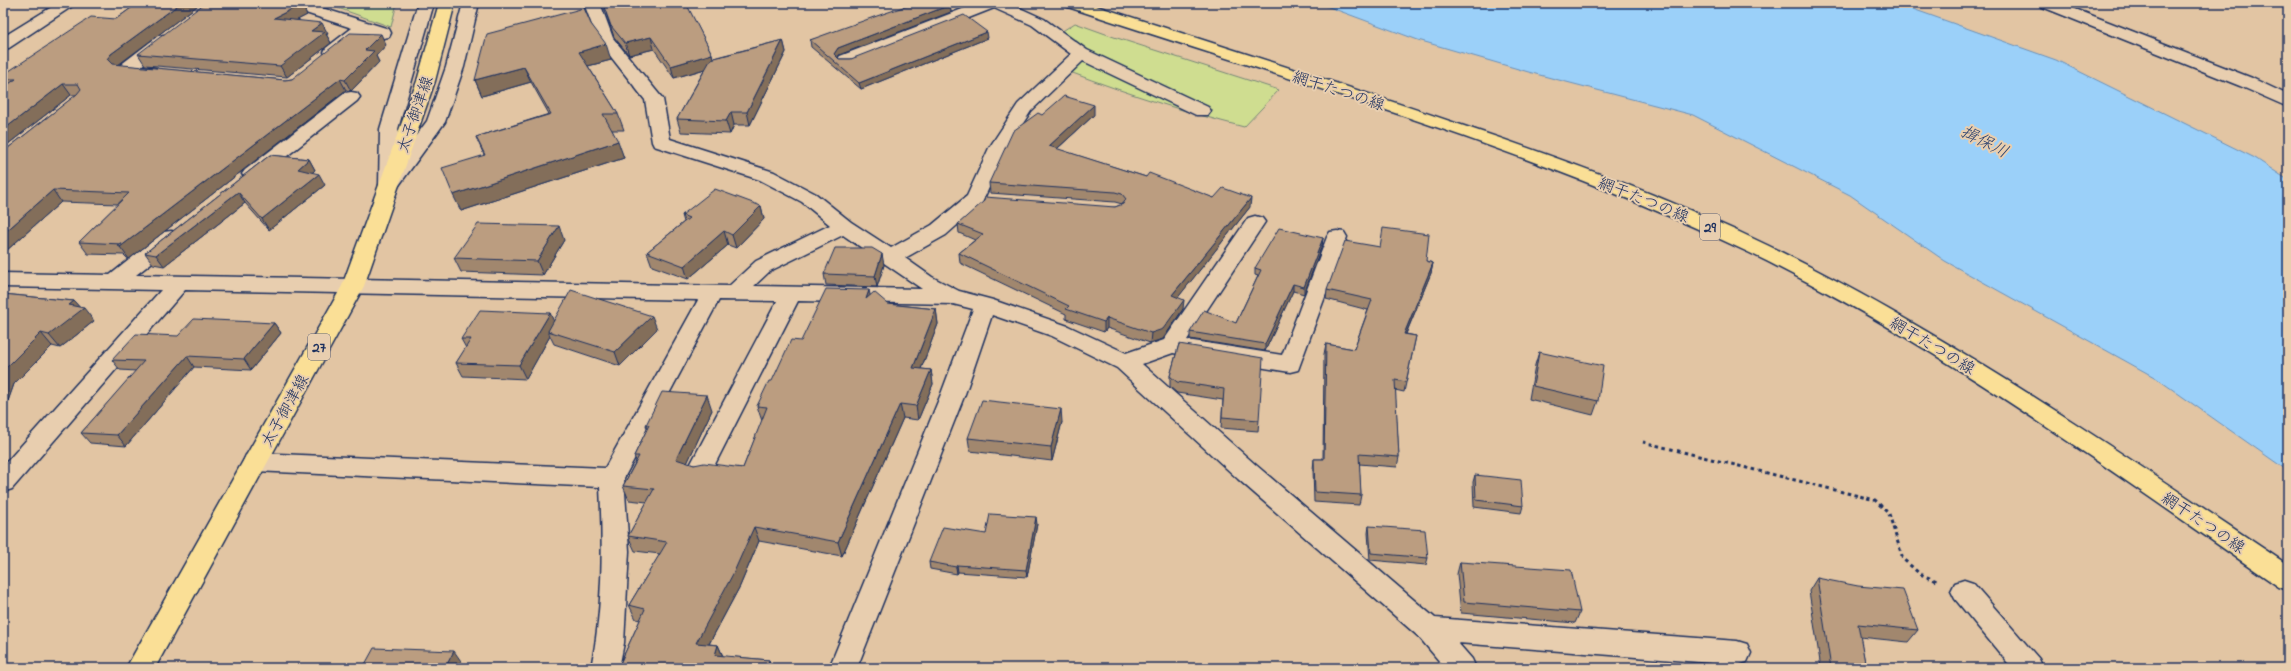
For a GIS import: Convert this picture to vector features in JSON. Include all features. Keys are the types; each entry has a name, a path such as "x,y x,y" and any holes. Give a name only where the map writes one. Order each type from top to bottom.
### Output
{"main road":[{"name":"太子御津線","path":"140,668 353,286 426,81 447,3"},
{"name":"網干たつの線","path":"1071,3 1409,113 1563,166 1660,204 1760,250 1877,311 2047,414 2288,579"}],"street":[{"path":"3,44 69,3"},
{"path":"290,3 362,28 382,33"},
{"path":"389,185 389,129 426,3"},
{"path":"389,185 436,122 455,67 471,3"},
{"path":"592,3 605,39 654,99 661,142 767,176 809,198 844,226 891,257 925,282 953,297"},
{"path":"846,60 992,3"},
{"path":"996,3 1038,22 1081,54 1202,111"},
{"path":"2046,3 2246,82 2288,102"},
{"path":"321,61 362,28"},
{"path":"165,73 125,70 176,32"},
{"path":"891,257 939,230 974,199 998,148 1024,108 1081,54"},
{"path":"240,184 351,97"},
{"path":"974,199 998,201"},
{"path":"1172,345 1255,222"},
{"path":"604,668 610,643 616,551 612,478 723,293 763,266 844,226"},
{"path":"116,281 184,228"},
{"path":"1125,362 1172,345 1290,364 1336,237"},
{"path":"3,280 953,297 985,305 1060,331 1125,362 1247,472 1429,629 1462,668"},
{"path":"8,472 180,282"},
{"path":"700,469 791,294"},
{"path":"843,668 953,394 985,305"},
{"path":"255,462 612,478"},
{"path":"1964,591 2029,668"},
{"path":"1429,629 1737,652"}],"path":[{"path":"1643,442 1875,500 1889,514 1903,559 1920,574 1964,591"}],"green space":[{"path":"348,3 397,3 391,27 338,8"},
{"path":"1075,23 1279,90 1244,127 1178,109 1113,88 1070,72 1093,54 1061,32"}],"water":[{"name":"揖保川","path":"1318,3 1896,3 2056,60 2255,158 2288,180 2288,471 2156,378 1945,261 1850,195 1693,115 1532,73 1418,40"}],"building":[{"path":"138,3 181,3 111,54 107,59 112,64 285,80 292,79 350,33 381,34 365,50 374,51 345,80 340,79 120,247 118,246 122,244 79,242 129,193 53,190 3,234 3,152 77,94 81,89 78,84 63,84 3,130 3,88 16,79 3,79 3,75 91,17 116,19"},
{"path":"205,3 302,4 274,18 322,23 311,31 325,32 280,66 138,54"},
{"path":"620,3 686,3 712,54 671,66 651,37 625,43 611,26 604,7"},
{"path":"915,3 947,3 950,5 838,48 834,54 839,59 851,59 964,15 987,32 859,83 810,40 874,17"},
{"path":"584,8 591,24 606,44 579,52 618,114 603,114 618,141 453,195 442,168 485,155 476,137 551,114 524,67 475,80 487,34"},
{"path":"783,40 747,112 731,112 726,121 677,119 711,59"},
{"path":"1064,96 1094,105 1049,146 1146,177 1149,173 1214,198 1223,188 1251,198 1172,295 1184,300 1163,329 1151,333 1107,318 1104,322 1066,309 1069,306 959,253 983,234 958,224 984,201 985,197 1115,207 1123,204 1126,199 1122,194 1115,192 989,183 1013,131 1038,113 1042,115"},
{"path":"270,155 309,159 298,169 319,174 262,219 238,192 156,255 145,253"},
{"path":"715,189 761,206 732,235 724,231 684,266 647,252 689,218 682,215"},
{"path":"478,224 559,226 537,261 454,258"},
{"path":"1279,228 1323,238 1304,287 1293,284 1265,344 1190,332 1204,310 1236,323 1261,270 1255,268"},
{"path":"1383,228 1429,234 1426,261 1433,263 1404,334 1416,336 1406,382 1395,380 1399,457 1359,454 1361,495 1315,492 1314,459 1324,459 1326,344 1354,349 1372,300 1327,290 1345,241 1380,247"},
{"path":"835,248 872,248 882,254 875,276 824,274"},
{"path":"826,289 869,290 866,299 874,292 888,304 936,309 913,368 931,370 916,406 900,404 838,542 754,527 734,572 696,643 718,645 715,655 769,660 766,668 618,668 645,609 629,605 667,542 628,536 654,489 623,486 639,456 634,456 649,425 646,425 662,392 707,395 676,459 694,465 704,463 743,468 767,407 757,406 769,381 772,381 791,340 801,341"},
{"path":"571,290 652,316 615,352 548,331"},
{"path":"3,294 74,301 69,305 84,308 49,335 41,333 3,371"},
{"path":"480,310 550,313 519,365 456,363 471,339 461,339"},
{"path":"194,319 274,323 244,359 187,356 117,435 81,433 144,361 112,360 136,334 178,336"},
{"path":"1179,344 1263,358 1259,420 1222,417 1224,389 1177,382 1170,376"},
{"path":"1539,352 1603,366 1598,401 1533,386"},
{"path":"982,400 1061,409 1051,447 968,438"},
{"path":"1475,475 1521,480 1523,506 1476,500"},
{"path":"990,514 1036,517 1026,570 957,565 956,567 929,562 943,527 986,534"},
{"path":"1369,526 1425,530 1428,558 1371,553"},
{"path":"1460,562 1571,570 1580,612 1464,602"},
{"path":"1817,578 1858,586 1903,590 1918,630 1858,624 1866,668 1831,668"},
{"path":"374,648 454,651 445,668 363,668"}]}
